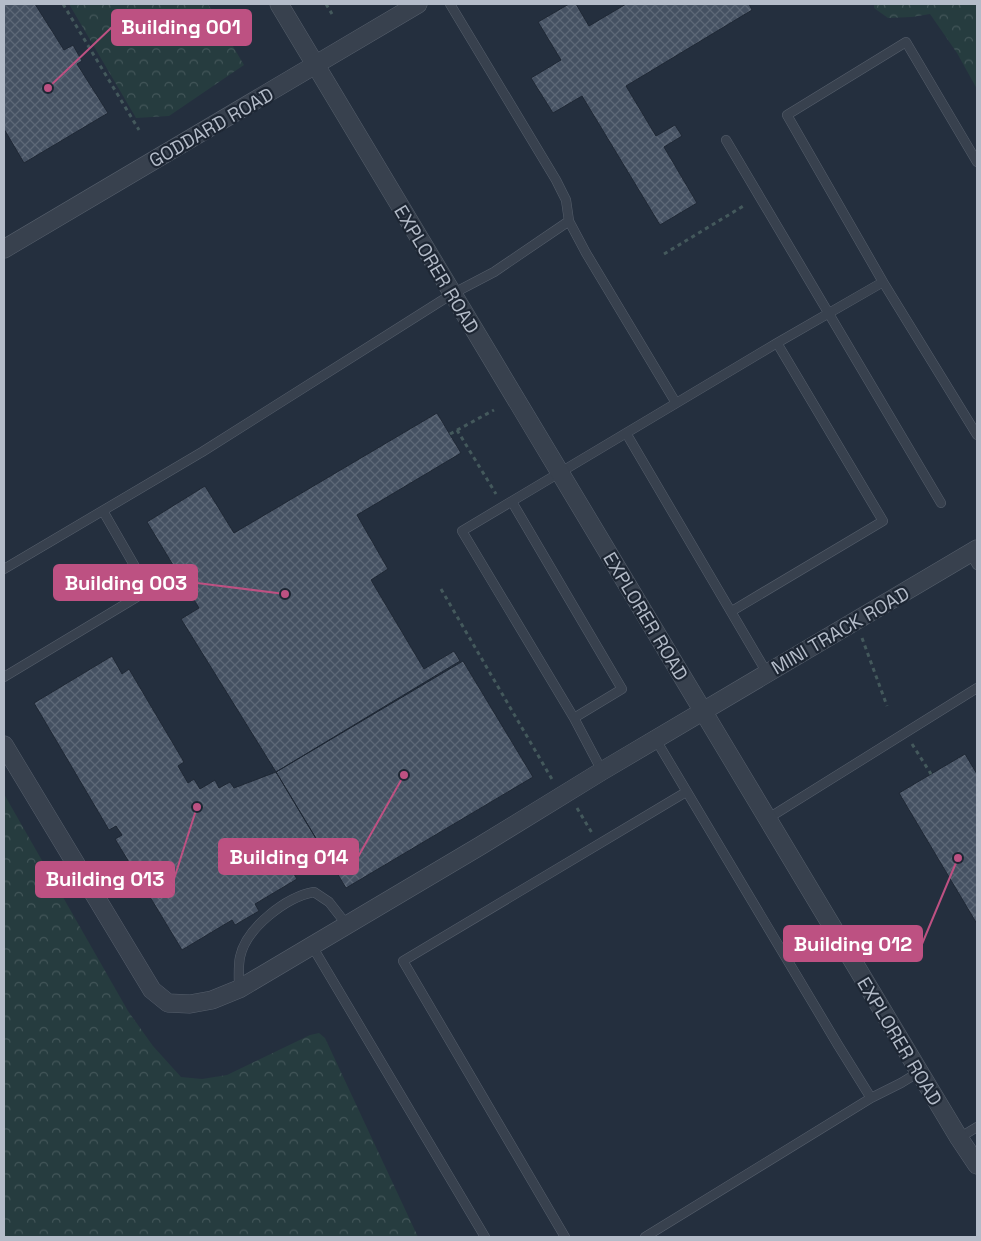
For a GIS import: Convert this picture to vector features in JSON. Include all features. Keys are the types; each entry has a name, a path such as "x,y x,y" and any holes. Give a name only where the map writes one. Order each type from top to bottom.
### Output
{"street":[{"name":"EXPLORER ROAD","path":"279,4 958,1138 977,1165"},
{"name":"GODDARD ROAD","path":"4,249 418,4"},
{"name":"MINI TRACK ROAD","path":"4,744 152,990 168,1003 190,1004 212,1000 239,989 767,673 975,556"}],"lane":[{"path":"450,4 556,180 566,200 570,221 586,253 676,403"},
{"path":"977,162 906,42 787,115 883,282 977,436"},
{"path":"726,140 940,503"},
{"path":"4,569 202,452 452,294 494,272 570,221"},
{"path":"602,771 574,718 462,531 883,282"},
{"path":"732,611 883,522 777,343"},
{"path":"626,433 767,673"},
{"path":"512,502 622,689 574,718"},
{"path":"4,678 137,597 145,584 103,510"},
{"path":"767,819 977,688"},
{"path":"656,740 832,1037 871,1098"},
{"path":"565,1237 402,961 686,792"},
{"path":"239,989 240,957 251,933 262,921 293,899 314,892 329,902 347,925"},
{"path":"312,946 485,1237"},
{"path":"645,1237 871,1098 919,1072"},
{"path":"958,1138 977,1127"}],"path":[{"path":"63,4 139,130"},
{"path":"326,4 332,14"},
{"path":"664,254 745,205"},
{"path":"450,434 494,410"},
{"path":"457,430 496,494"},
{"path":"441,589 554,783"},
{"path":"860,633 887,706"},
{"path":"912,744 931,774"},
{"path":"574,802 599,844"}],"green space":[{"path":"69,4 208,4 244,65 169,116 136,118"},
{"path":"874,4 977,4 977,89 957,53 930,14 888,18 874,8"},
{"path":"4,794 128,1011 153,1046 181,1077 202,1079 227,1075 310,1035 319,1033 325,1038 418,1237 4,1237"}],"building":[{"path":"4,4 35,4 64,50 73,45 82,61 77,64 108,113 24,163 4,129"},
{"path":"569,4 576,4 589,26 626,4 749,4 752,10 626,86 656,136 675,125 682,136 664,147 697,203 660,225 582,96 553,113 531,78 561,60 538,22"},
{"path":"437,413 461,453 357,515 388,569 371,580 424,669 454,651 460,661 276,772 181,619 199,608 147,522 205,486 234,533"},
{"path":"112,656 122,674 129,669 184,762 178,766 188,783 194,779 200,789 215,780 219,788 230,782 234,788 276,772 324,852 292,871 297,879 255,904 259,911 235,925 232,920 182,950 115,839 122,835 116,826 109,830 34,703"},
{"path":"463,661 533,777 346,888 276,772"},
{"path":"965,754 977,774 977,924 899,793"}],"place":[{"name":"Building 001","path":"48,88"},
{"name":"Building 003","path":"285,594"},
{"name":"Building 014","path":"404,775"},
{"name":"Building 013","path":"197,807"},
{"name":"Building 012","path":"958,858"}]}
